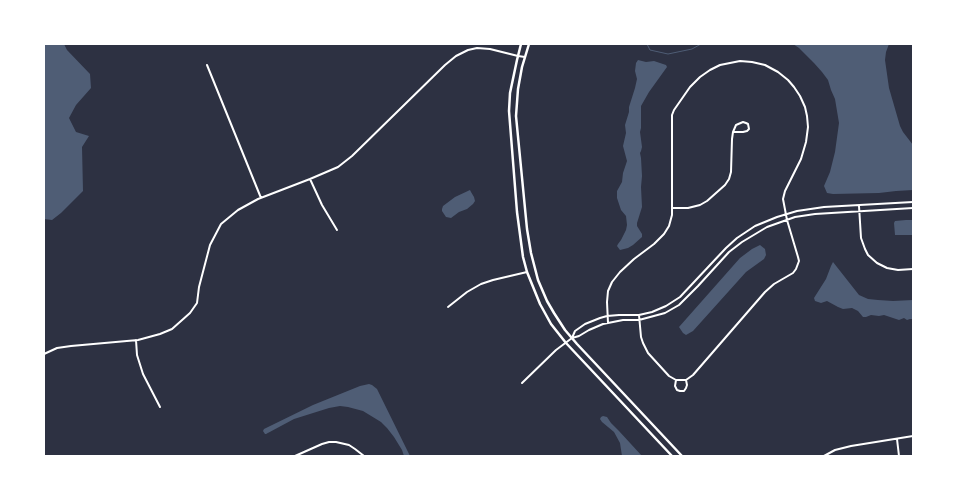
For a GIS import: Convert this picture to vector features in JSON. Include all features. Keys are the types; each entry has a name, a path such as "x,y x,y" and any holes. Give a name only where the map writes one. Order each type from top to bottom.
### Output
{"main road":[{"path":"521,44 510,93 509,111 517,212 523,257 527,272 540,304 566,343 672,456"},
{"path":"529,44 522,67 518,89 516,116 527,228 531,253 538,280 554,313 565,330 682,456"}],"street":[{"path":"44,354 57,348 136,340 160,334 172,329 190,313 197,303 199,287 210,245 221,224 238,210 261,198 338,167 352,156 456,56 468,50 477,48 490,49 525,57"},
{"path":"608,323 608,291 612,282 634,259 654,244 664,234 669,226 672,215 672,115 674,110 690,87 700,77 720,65 740,61 765,65 778,72 794,87 805,107 807,116 808,127 806,142 801,159 785,191 783,199 799,262 796,270 774,284 765,292 693,374 686,380 676,380 669,376 648,354 641,337 639,315"},
{"path":"208,65 261,198"},
{"path":"672,208 688,208 700,205 707,201 725,185 731,172 731,145 733,132 736,125 742,122 746,123 749,127 747,131 733,132"},
{"path":"310,179 322,205 337,230"},
{"path":"572,338 575,331 585,324 600,318 619,315 639,315 652,312 666,306 680,297 737,238 755,226 777,217 797,211 824,207 913,202"},
{"path":"859,206 862,243 872,259 887,268 898,270 913,269"},
{"path":"522,384 556,350 572,338 608,323 623,320 639,320 666,313 679,305 729,252 742,242 767,227 795,217 815,214 913,208"},
{"path":"448,307 481,284 527,272"},
{"path":"136,340 137,355 143,374 160,407"},
{"path":"676,380 675,386 677,390 684,391 687,385 686,380"},
{"path":"824,456 835,450 846,447 913,436"},
{"path":"897,439 899,456"},
{"path":"295,456 322,444 336,442 349,445 364,456"}],"water":[{"path":"44,44 64,44 67,50 90,74 91,88 76,105 69,118 76,132 89,136 82,147 83,191 52,220 44,219"},
{"path":"793,44 889,44 885,60 889,88 900,126 913,145 913,190 879,193 827,193 824,186 830,172 835,152 839,123 835,99 828,80 822,72 799,48"},
{"path":"638,60 646,62 654,61 666,65 667,67 641,106 640,132 642,147 640,153 642,207 637,226 642,234 642,237 628,248 620,250 617,246 626,230 627,225 626,216 621,210 617,198 617,191 622,182 627,161 623,146 626,133 625,125 637,79 635,71"},
{"path":"470,190 475,201 473,204 451,218 446,217 442,211 443,206 455,197"},
{"path":"913,220 913,235 895,235 895,221"},
{"path":"760,245 765,249 766,255 764,259 746,272 693,331 686,335 683,333 679,327 740,258"},
{"path":"833,262 859,295 868,299 878,300 913,300 913,319 907,320 904,318 899,320 884,315 871,315 863,317 858,311 852,308 843,309 827,301 821,303 815,301 814,298 826,279"},
{"path":"369,384 377,389 410,456 404,456 394,437 381,422 363,411 348,407 340,406 329,408 294,419 266,434 263,431 264,429 313,405 360,386"},
{"path":"603,416 607,417 642,456 622,456 620,443 614,432 600,419"}],"waterway":[{"path":"647,44 650,50 668,54 692,49 701,44"}]}
